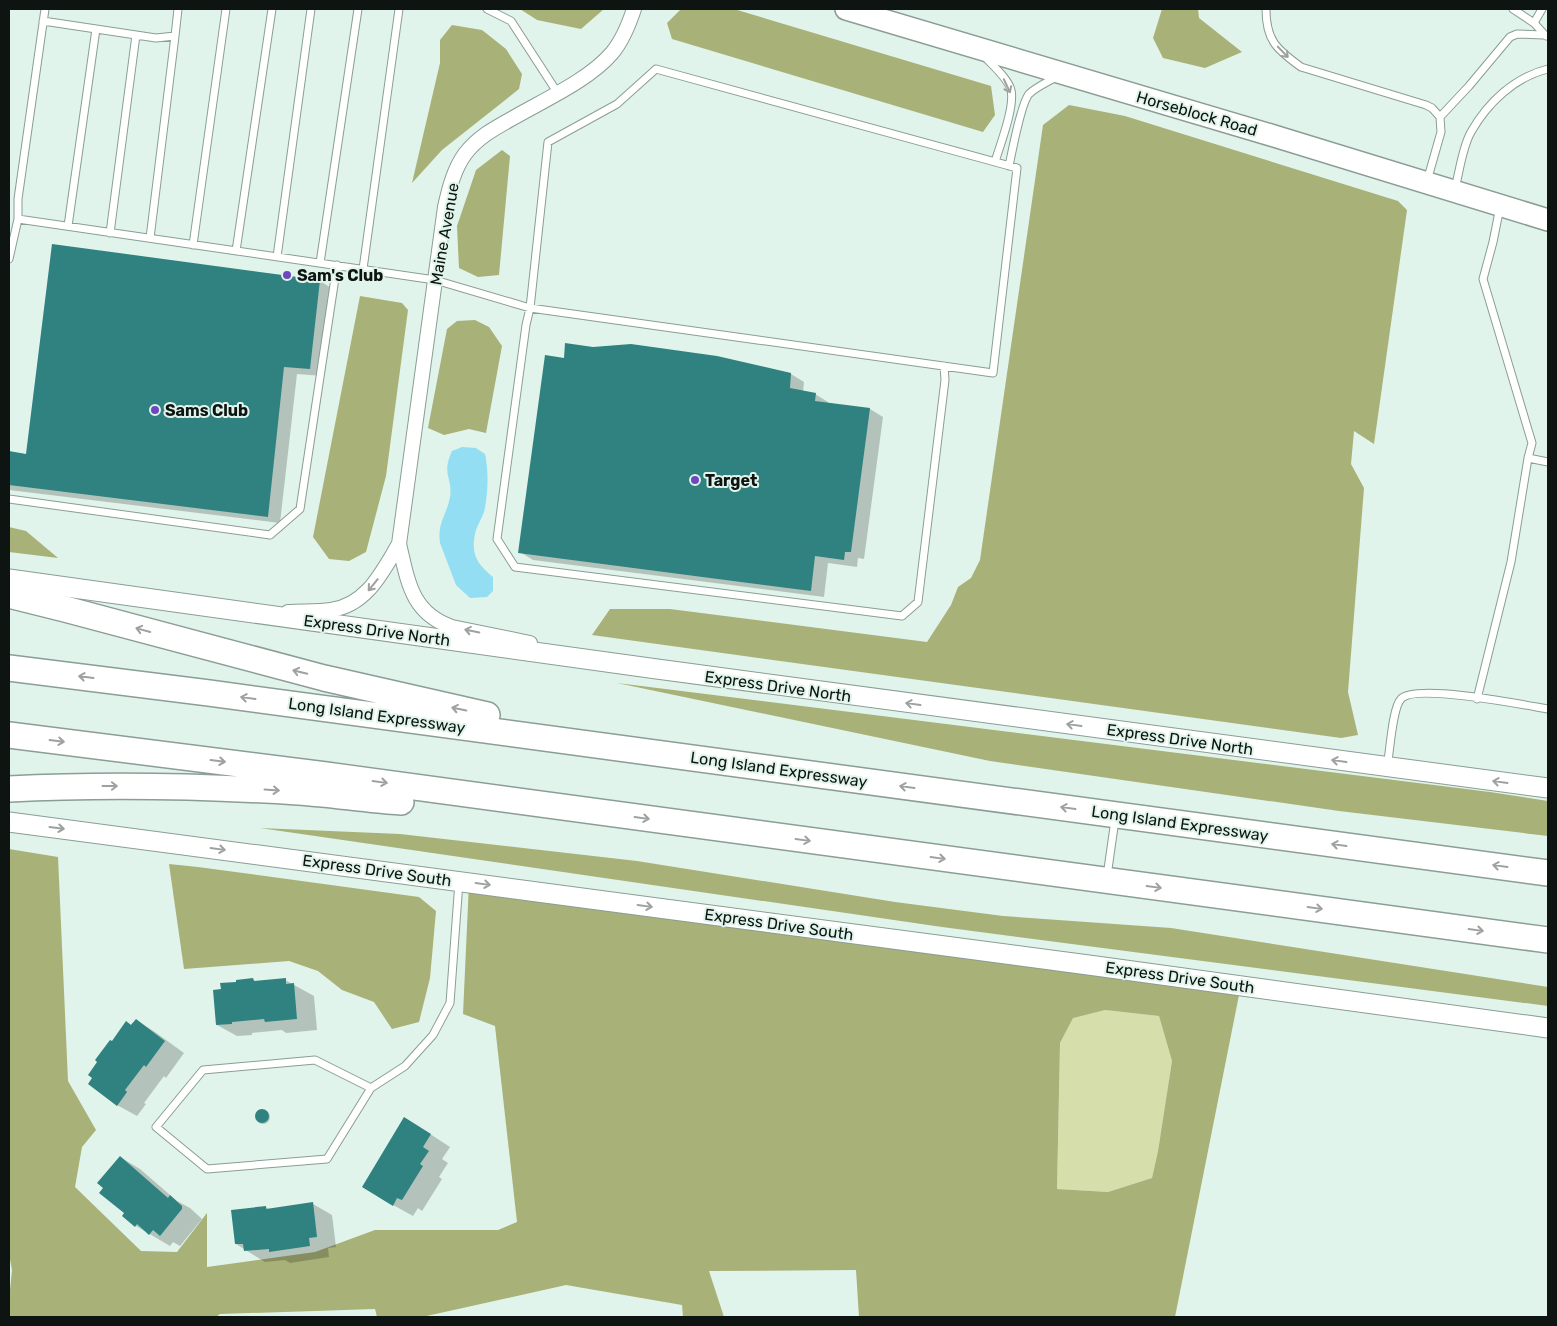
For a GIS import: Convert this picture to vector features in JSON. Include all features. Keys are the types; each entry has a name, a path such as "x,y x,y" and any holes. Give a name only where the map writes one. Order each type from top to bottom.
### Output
{"highway":[{"path":"9,595 66,608 324,678 450,707 695,758"},
{"name":"Long Island Expressway","path":"9,668 209,692 1548,873"},
{"path":"9,735 326,775 1548,940"},
{"path":"9,789 77,786 189,786 300,792 394,802 593,812"}],"main road":[{"name":"Horseblock Road","path":"846,9 1427,182 1548,220"},
{"name":"Express Drive North","path":"9,579 657,669 1548,788"},
{"name":"Express Drive South","path":"9,822 1548,1028"}],"street":[{"name":"Maine Avenue","path":"399,544 449,190 464,156 475,142 490,130 589,73 613,52 625,32 634,9"},
{"path":"255,613 332,610 354,602 372,587 399,544"},
{"path":"399,544 410,591 415,600 432,618 441,623 452,627 657,669"}],"lane":[{"path":"9,259 18,219 18,199 45,9"},
{"path":"150,238 178,9"},
{"path":"194,245 226,9"},
{"path":"236,251 272,9"},
{"path":"277,257 311,9"},
{"path":"320,263 358,9"},
{"path":"363,269 398,9"},
{"path":"487,9 512,21 558,92"},
{"path":"1266,9 1266,27 1270,38 1287,56 1301,66 1432,108 1440,117 1441,132 1427,182"},
{"path":"1513,9 1534,23 1546,36"},
{"path":"1534,23 1542,9"},
{"path":"44,21 156,38 175,36"},
{"path":"68,226 96,29"},
{"path":"1440,117 1510,37 1516,34 1546,36"},
{"path":"110,232 136,35"},
{"path":"977,48 1011,89 1011,105 995,162"},
{"path":"18,219 435,280 530,308 944,366 993,373 1017,168 656,69 617,104 548,142 530,308 524,334 497,539 516,567 902,616 918,602 945,380 944,366"},
{"path":"1454,191 1471,132 1495,100 1513,84 1548,69"},
{"path":"1009,166 1028,94 1063,74"},
{"path":"1477,698 1511,562 1532,443 1483,279 1500,206"},
{"path":"9,499 270,535 300,508 337,266"},
{"path":"1528,458 1548,462"},
{"path":"1387,767 1396,708 1401,698 1412,693 1440,693 1548,709"},
{"path":"1106,880 1116,814"},
{"path":"371,1088 316,1060 203,1070 156,1127 207,1169 327,1160 371,1088 405,1066 433,1035 450,1003 459,881"}],"green space":[{"path":"520,9 604,9 581,29 537,20"},
{"path":"681,9 734,9 991,86 995,115 983,132 672,39 667,23"},
{"path":"1162,9 1198,9 1199,18 1242,52 1205,68 1163,58 1153,38"},
{"path":"452,25 482,30 506,49 522,74 519,89 442,150 412,183 440,63 440,40"},
{"path":"1069,105 1125,116 1398,201 1407,210 1374,444 1354,431 1351,464 1364,488 1348,692 1358,735 1341,738 592,635 610,609 670,609 927,642 951,605 958,587 971,578 980,560 1043,125"},
{"path":"502,150 510,156 499,275 478,277 459,268 457,226 476,170"},
{"path":"360,296 402,303 408,310 386,476 366,552 349,561 329,559 313,537"},
{"path":"475,320 489,327 502,346 486,433 469,429 444,435 428,428 447,329 457,321"},
{"path":"9,527 26,531 58,558 9,552"},
{"path":"617,683 1490,792 1548,801 1548,836 1339,811 990,761"},
{"path":"260,828 400,834 637,861 895,902 1003,916 1171,928 1548,987 1548,1006 942,927"},
{"path":"9,849 58,857 68,1081 96,1130 82,1147 75,1187 141,1251 177,1252 207,1213 207,1267 315,1252 375,1230 498,1230 517,1222 495,1026 463,1014 469,883 1239,995 1175,1317 859,1317 856,1270 709,1271 724,1317 683,1317 682,1305 566,1285 422,1317 377,1317 375,1309 220,1314 216,1317 9,1317 12,1270 9,1254","holes":["1105,1010 1159,1016 1172,1061 1152,1178 1108,1192 1057,1189 1060,1043 1073,1018"]},
{"path":"169,864 419,897 436,911 430,978 419,1022 392,1029 374,1002 342,990 318,971 289,961 184,969"},
{"path":"1105,1010 1159,1016 1172,1061 1152,1178 1108,1192 1057,1189 1060,1043 1073,1017"}],"water":[{"path":"462,447 476,448 485,454 487,476 486,499 484,512 474,538 474,551 482,567 493,577 493,591 487,597 470,598 456,585 440,543 441,524 450,497 447,466 452,451"}],"building":[{"name":"Sams Club","path":"52,244 320,280 310,369 284,367 268,517 9,485 9,451 26,454"},
{"name":"Target","path":"565,343 593,347 631,344 717,356 791,373 790,388 816,393 815,401 870,408 851,552 845,552 844,560 815,556 811,591 518,553 545,355 564,358"},
{"path":"253,978 254,981 286,978 286,984 294,983 297,1019 265,1022 264,1019 216,1025 213,990 221,989 220,983"},
{"path":"136,1019 165,1041 146,1067 144,1065 125,1090 127,1092 117,1106 88,1084 92,1078 88,1075 97,1062 95,1060 126,1021 131,1025"},
{"path":"262,1109 267,1111 269,1116 267,1121 262,1123 257,1121 255,1116 257,1111"},
{"path":"404,1117 431,1134 423,1147 429,1151 420,1164 423,1166 402,1200 397,1198 393,1206 362,1187"},
{"path":"120,1156 168,1198 170,1195 182,1206 182,1209 160,1236 153,1230 149,1235 137,1224 135,1227 122,1216 124,1213 99,1193 103,1188 97,1183"},
{"path":"313,1202 317,1237 309,1238 310,1246 269,1252 269,1249 244,1251 243,1244 235,1244 231,1210 266,1206 266,1209"}],"place":[{"name":"Sam's Club","path":"287,275"},
{"name":"Sams Club","path":"155,410"},
{"name":"Target","path":"695,480"}]}
